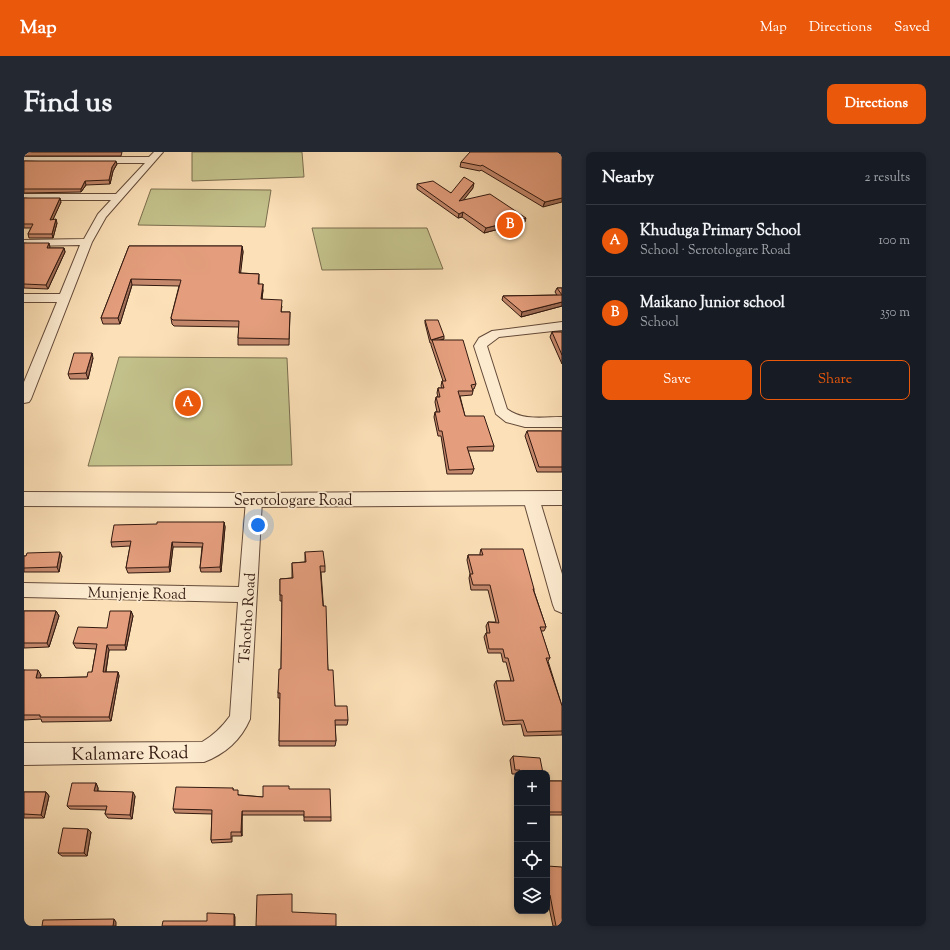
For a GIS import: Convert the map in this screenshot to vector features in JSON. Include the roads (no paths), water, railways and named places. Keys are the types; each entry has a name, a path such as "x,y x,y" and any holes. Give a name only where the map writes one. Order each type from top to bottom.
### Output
{"street":[{"path":"24,160 155,156"},
{"path":"24,399 88,242 102,216 155,156"},
{"path":"24,197 119,197"},
{"path":"24,243 88,242"},
{"path":"24,298 65,298"},
{"path":"562,326 496,334 484,341 480,346 501,411 510,419 525,422 562,422"},
{"path":"24,366 38,366"},
{"path":"531,498 561,597"},
{"name":"Serotologare Road","path":"24,499 254,500 562,498"},
{"name":"Tshotho Road","path":"231,734 240,719 254,500"},
{"name":"Munjenje Road","path":"24,590 249,595"},
{"name":"Kalamare Road","path":"24,754 204,752 219,744 231,734"}],"place":[{"name":"Maikano Junior school","path":"510,225"},
{"name":"Khuduga Primary School","path":"188,403"}]}
